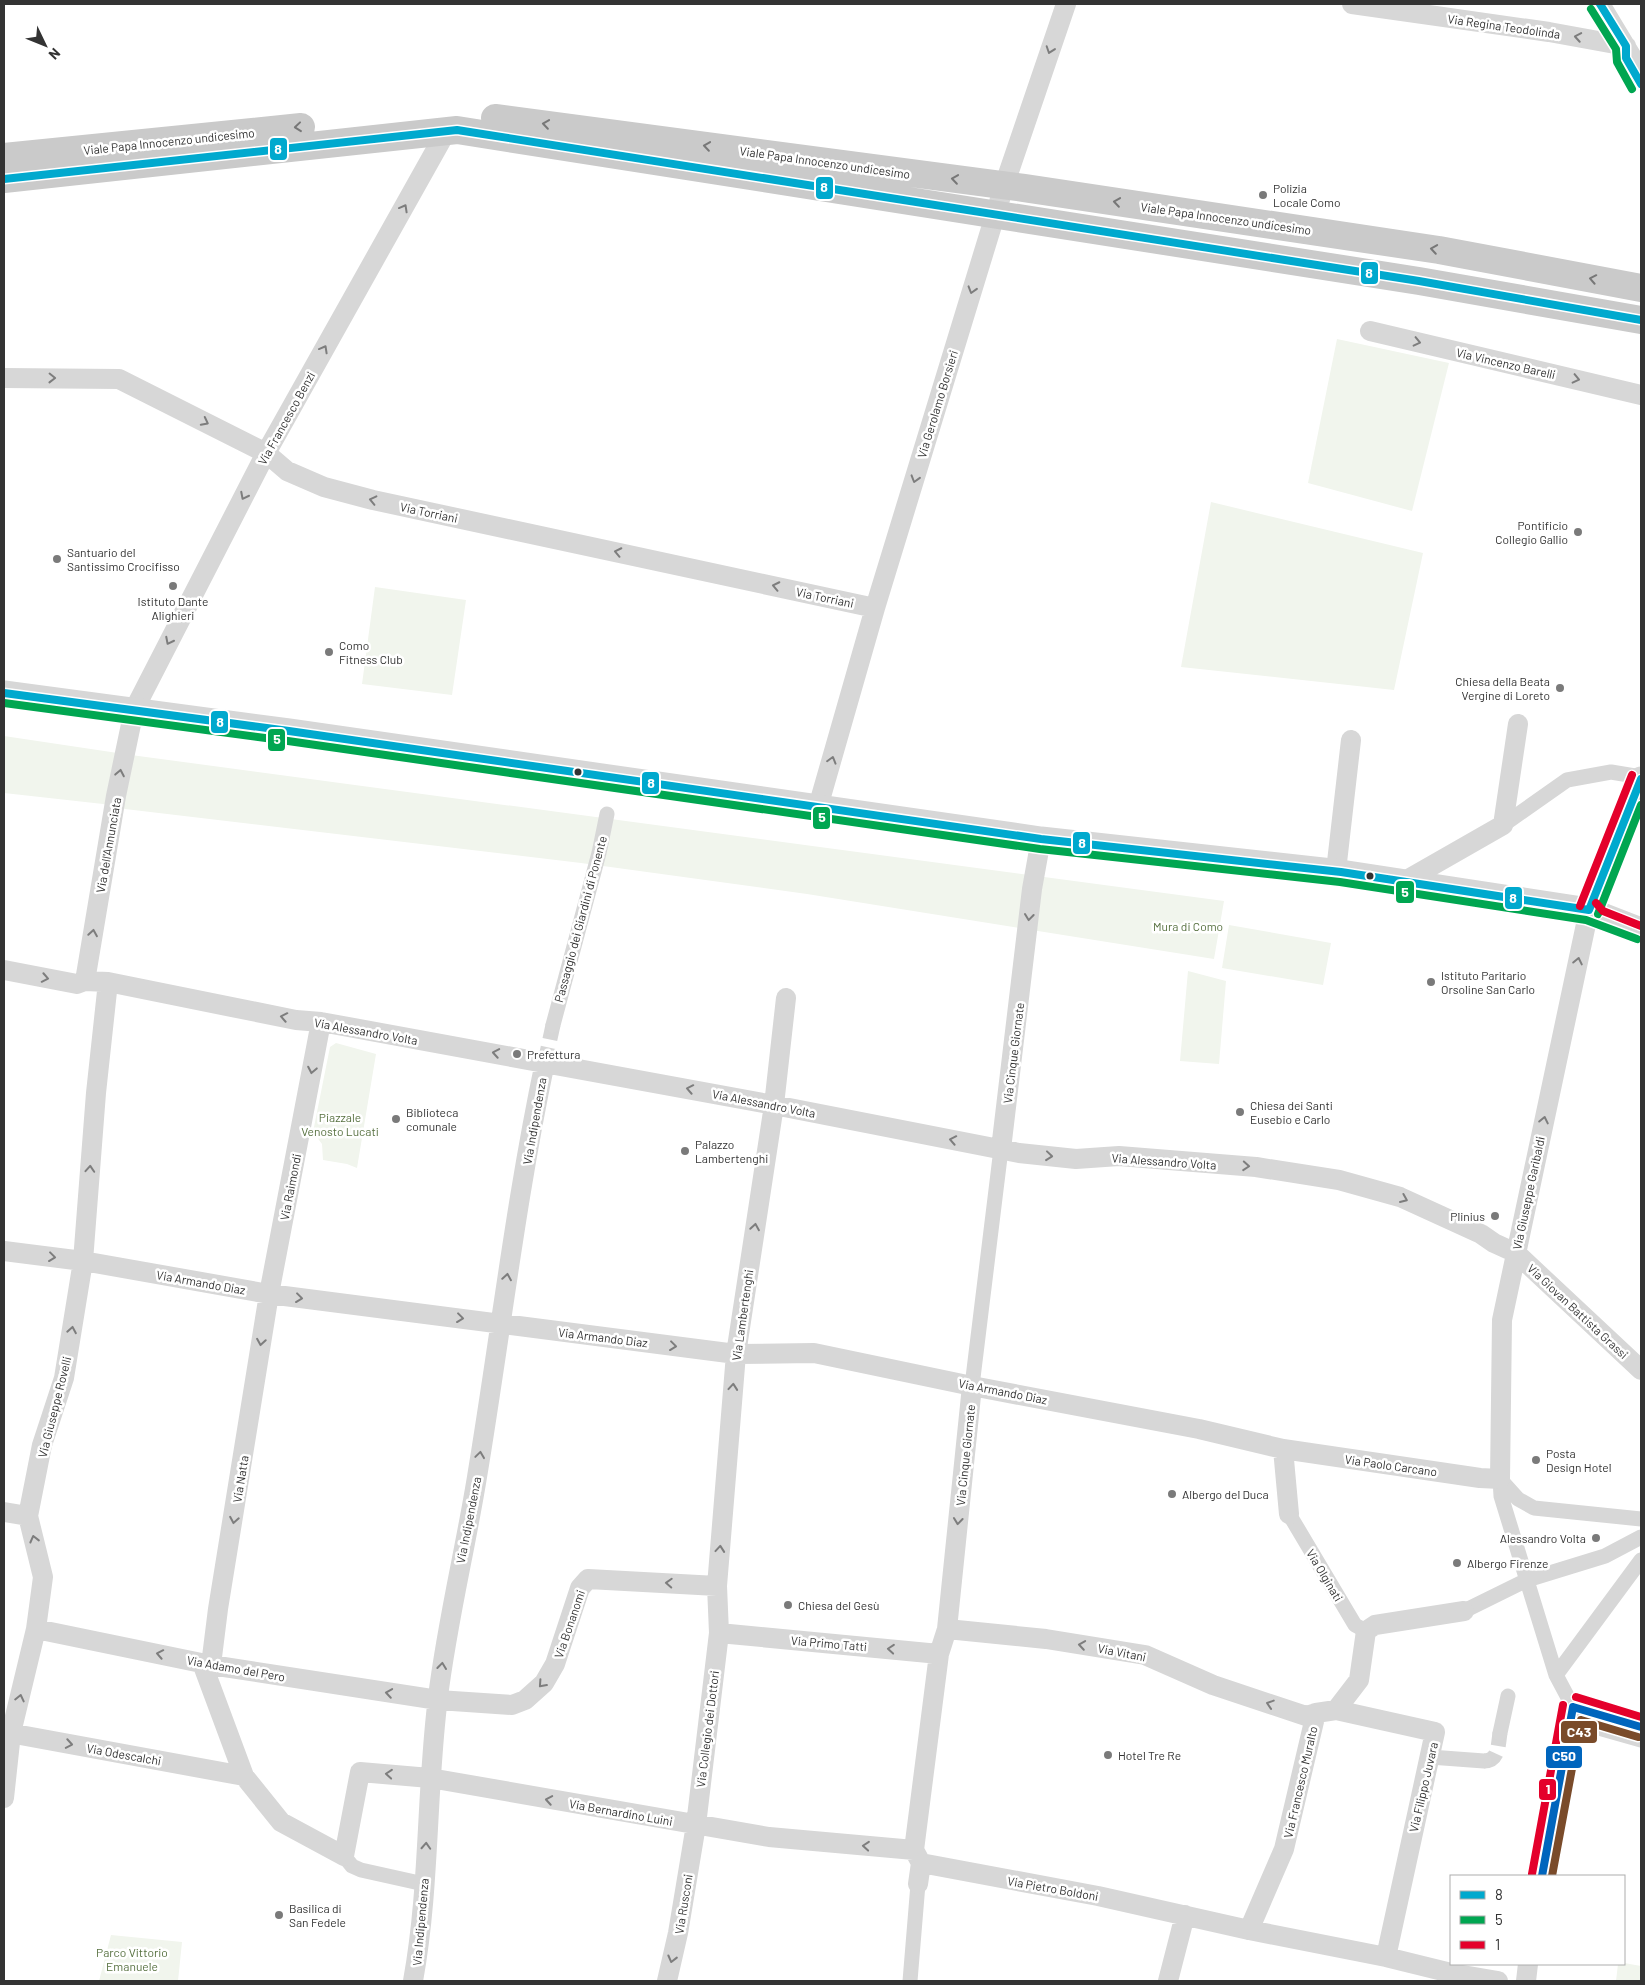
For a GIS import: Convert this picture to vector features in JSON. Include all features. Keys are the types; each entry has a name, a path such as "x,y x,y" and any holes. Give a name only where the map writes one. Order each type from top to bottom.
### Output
{"main road":[{"name":"Viale Papa Innocenzo undicesimo","path":"4,157 446,112 1004,186 1439,250 1641,288"},
{"name":"Viale Papa Innocenzo undicesimo","path":"4,179 458,130 1419,281 1641,320"}],"street":[{"name":"Via Gerolamo Borsieri","path":"818,807 875,608 995,215 1066,4"},
{"name":"Via Regina Teodolinda","path":"1352,4 1549,32 1626,46"},
{"path":"1600,4 1641,72"},
{"name":"Via Francesco Benzi","path":"134,710 266,453 447,130"},
{"name":"Via Vincenzo Barelli","path":"1370,331 1641,394"},
{"name":"Via Torriani","path":"4,378 119,379 266,453 287,471 324,487 373,500 875,608"},
{"path":"4,693 1041,839 1336,871 1589,910 1641,930"},
{"name":"Via dell'Annunciata","path":"85,981 116,796 134,710"},
{"path":"1503,825 1518,724"},
{"path":"1336,871 1351,740"},
{"path":"1405,881 1503,825 1567,780 1611,772 1641,778 1589,910"},
{"name":"Passaggio dei Giardini di Ponente","path":"552,1025 599,853 607,814"},
{"name":"Via Cinque Giornate","path":"910,1981 918,1884 918,1857 939,1654 947,1629 972,1386 1031,899 1041,839"},
{"name":"Via Giuseppe Garibaldi","path":"1500,1479 1502,1320 1589,910"},
{"name":"Via Alessandro Volta","path":"4,970 77,984 85,981 108,982 296,1020 322,1022 545,1062 1019,1153 1076,1159 1120,1156 1256,1167 1338,1180 1400,1197 1481,1234 1494,1243 1516,1253"},
{"name":"Via Giuseppe Rovelli","path":"4,1798 8,1733 36,1629 43,1577 28,1516 42,1445 64,1378 83,1260 96,1093 108,982"},
{"name":"Via Lambertenghi","path":"719,1633 718,1586 736,1354 774,1105 786,998"},
{"name":"Via Raimondi","path":"269,1294 322,1022"},
{"name":"Via Indipendenza","path":"413,1981 418,1952 430,1778 445,1641 477,1478 532,1124 545,1062"},
{"name":"Via Armando Diaz","path":"4,1250 83,1260 269,1294 500,1324 736,1354 814,1353 972,1386 1199,1429 1283,1450"},
{"name":"Via Giovan Battista Grassi","path":"1516,1253 1641,1370"},
{"name":"Via Natta","path":"269,1294 218,1609 207,1664 244,1776 281,1822 344,1856"},
{"path":"1283,1450 1289,1514"},
{"name":"Via Paolo Carcano","path":"1283,1450 1480,1478 1500,1479"},
{"path":"1500,1479 1518,1499 1534,1508 1641,1519"},
{"path":"1500,1479 1501,1496 1556,1676 1573,1706 1588,1725 1641,1740"},
{"path":"4,1512 28,1516"},
{"name":"Via Olginati","path":"1289,1514 1355,1625 1366,1631"},
{"path":"1336,1710 1359,1680 1366,1631 1376,1625 1464,1611 1527,1580 1605,1556 1641,1537"},
{"path":"1556,1676 1641,1560"},
{"name":"Via Bonanomi","path":"438,1700 512,1706 525,1700 544,1683 556,1664 580,1588 588,1579 718,1586"},
{"name":"Via Adamo del Pero","path":"36,1629 207,1664 438,1700"},
{"name":"Via Vitani","path":"947,1629 1046,1639 1145,1655 1213,1685 1306,1716 1316,1713"},
{"name":"Via Primo Tatti","path":"719,1633 939,1654"},
{"name":"Via Collegio dei Dottori","path":"696,1825 719,1633"},
{"path":"1500,1733 1508,1696"},
{"path":"1573,1706 1641,1727"},
{"path":"1542,1875 1573,1706"},
{"name":"Via Francesco Muralto","path":"1249,1930 1284,1849 1316,1713 1336,1710"},
{"name":"Via Filippo Juvara","path":"1336,1710 1435,1732 1386,1957"},
{"name":"Via Odescalchi","path":"8,1733 244,1776"},
{"path":"1430,1757 1484,1761"},
{"name":"Via Bernardino Luini","path":"344,1856 360,1772 430,1778 769,1837 918,1857"},
{"name":"Via Rusconi","path":"666,1981 678,1933 696,1825"},
{"path":"344,1856 352,1866 361,1870 424,1884"},
{"name":"Via Pietro Boldoni","path":"918,1857 1249,1930 1386,1957 1450,1977 1498,1981"},
{"path":"1168,1981 1185,1915"},
{"path":"1526,1981 1528,1965"}],"green space":[{"path":"1337,339 1449,363 1412,511 1308,483"},
{"path":"1211,502 1423,553 1394,690 1181,667"},
{"path":"375,587 466,600 452,695 362,684"},
{"name":"Mura di Como","path":"4,736 131,755 1224,901 1214,959 807,894 581,863 4,793"},
{"path":"1229,925 1331,943 1323,985 1222,968"},
{"path":"1188,971 1226,981 1219,1064 1180,1061"},
{"name":"Piazzale Venosto Lucati","path":"336,1043 376,1054 357,1168 347,1164 323,1160 322,1144 313,1132 330,1047"},
{"name":"Parco Vittorio Emanuele","path":"111,1935 182,1942 178,1981 99,1981"},
{"path":"1625,1963 1641,1966 1641,1981 1616,1981 1618,1965 1625,1965"}],"tunnel":[{"path":"545,1062 553,1025"},
{"path":"1484,1761 1493,1758 1497,1752 1500,1733"}],"transit line":[{"name":"8","path":"1600,4 1626,46 1626,58 1641,84"},
{"name":"5","path":"1591,9 1616,49 1617,62 1632,89"},
{"name":"8","path":"4,179 457,130 1419,281 1641,320"},
{"name":"8","path":"4,693 289,731 1041,839 1341,872 1589,910 1641,779"},
{"name":"5","path":"4,703 288,741 1040,849 1340,882 1586,920 1637,939"},
{"name":"1","path":"1580,906 1632,775"},
{"name":"5","path":"1598,914 1641,805"},
{"name":"1","path":"1596,903 1603,911 1641,926"},
{"name":"1","path":"1576,1697 1641,1717"},
{"name":"1","path":"1532,1874 1563,1705"},
{"name":"C50","path":"1542,1875 1573,1707 1641,1727"},
{"name":"C43","path":"1552,1875 1581,1720 1638,1737"}],"place":[{"name":"Polizia Locale Como","path":"1263,195"},
{"name":"Pontificio Collegio Gallio","path":"1578,532"},
{"name":"Santuario del Santissimo Crocifisso","path":"57,559"},
{"name":"Istituto Dante Alighieri","path":"173,586"},
{"name":"Como Fitness Club","path":"329,652"},
{"name":"Chiesa della Beata Vergine di Loreto","path":"1560,688"},
{"name":"Istituto Paritario Orsoline San Carlo","path":"1431,982"},
{"name":"Prefettura","path":"517,1054"},
{"name":"Chiesa dei Santi Eusebio e Carlo","path":"1240,1112"},
{"name":"Biblioteca comunale","path":"396,1119"},
{"name":"Palazzo Lambertenghi","path":"685,1151"},
{"name":"Plinius","path":"1495,1216"},
{"name":"Posta Design Hotel","path":"1536,1460"},
{"name":"Albergo del Duca","path":"1172,1494"},
{"name":"Alessandro Volta","path":"1596,1538"},
{"name":"Albergo Firenze","path":"1457,1563"},
{"name":"Chiesa del Gesù","path":"788,1605"},
{"name":"Hotel Tre Re","path":"1108,1755"},
{"name":"Basilica di San Fedele","path":"279,1915"}]}
